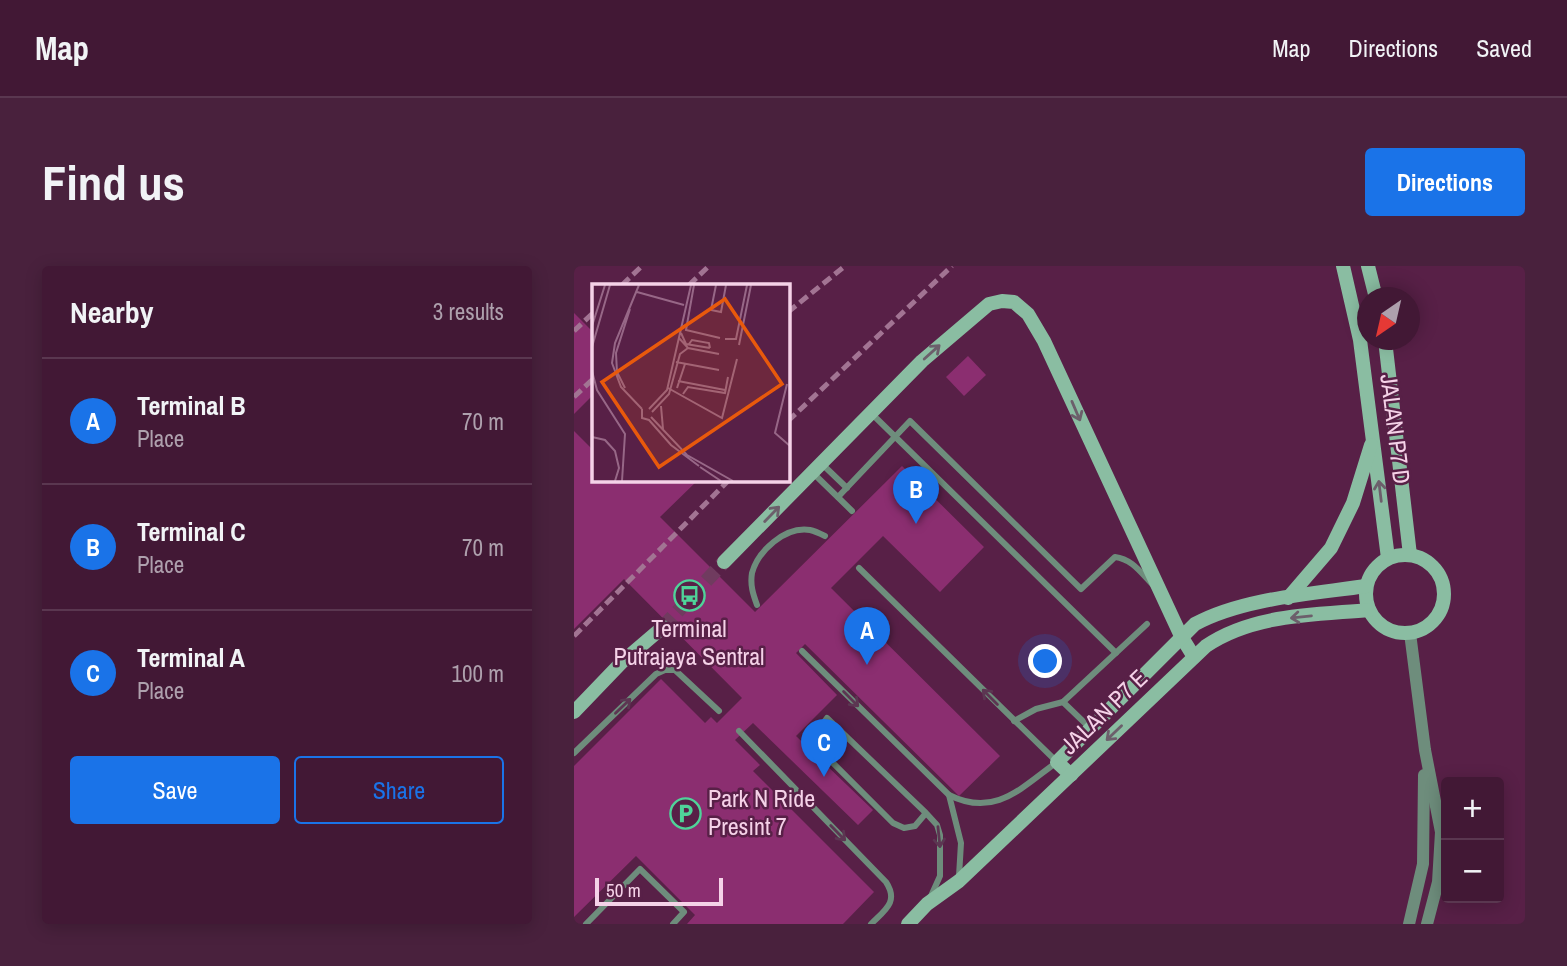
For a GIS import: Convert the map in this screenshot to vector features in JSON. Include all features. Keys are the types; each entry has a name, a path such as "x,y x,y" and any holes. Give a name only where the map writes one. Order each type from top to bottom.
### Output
{"street":[{"name":"JALAN P7 D","path":"1343,266 1360,340 1388,558"},
{"path":"1368,266 1373,287"},
{"path":"724,562 922,361 989,304 1014,302 1028,314 1044,341 1181,636 1194,657"},
{"name":"JALAN P7 D","path":"1386,350 1410,555"},
{"path":"1288,598 1331,548 1357,494 1373,436"},
{"path":"1410,555 1422,559 1440,576 1444,601 1440,613 1422,630 1410,634 1398,633 1376,621 1369,610 1366,586 1371,575 1388,558 1410,555"},
{"name":"JALAN P7 E","path":"1057,762 1195,624 1211,615 1288,598 1366,586"},
{"name":"JALAN P7 E","path":"908,924 927,904 959,881 1194,657 1221,636 1278,619 1369,610"},
{"path":"574,712 622,662 663,627"},
{"path":"1410,634 1425,750 1441,832 1438,882 1427,924"},
{"path":"1409,924 1423,864 1425,750"},
{"path":"1057,762 1071,775"}],"lane":[{"path":"870,413 1116,653"},
{"path":"838,497 910,421 1081,589 1115,557 1123,558 1134,565 1163,596"},
{"path":"817,468 847,488"},
{"path":"817,468 852,511"},
{"path":"757,606 751,589 753,572 771,544 796,531 809,530 825,536"},
{"path":"802,651 949,795 964,803 993,803 1010,796 1057,762 859,568"},
{"path":"1014,721 1036,709 1063,702 1147,624"},
{"path":"574,753 656,674 665,670 675,670 719,711"},
{"path":"1063,702 1090,728"},
{"path":"926,813 915,826 904,828 893,823 815,744 814,736 827,718 926,813 937,825 940,835 940,876 927,904"},
{"path":"739,731 886,882 892,891 892,899 888,908 871,924"},
{"path":"949,795 961,843 959,881"},
{"path":"586,924 640,869 684,912 673,924"}],"building":[{"path":"574,313 592,331 592,396 574,414"},
{"path":"968,356 986,375 964,396 946,377"},
{"path":"574,431 592,449 592,481 697,481 660,517 755,612 902,466 984,547 940,592 883,536 831,588 1000,756 959,796 805,644 796,653 837,695 796,736 873,810 858,825 753,723 735,740 760,765 753,771 874,892 843,924 687,924 695,915 636,856 574,917 574,766 661,679 705,723 711,717 717,723 742,698 624,579 574,629"}],"tunnel":[{"path":"663,627 724,562"}],"railway":[{"path":"623,284 642,266"},
{"path":"690,284 709,266"},
{"path":"789,311 845,266"},
{"path":"789,420 952,266"},
{"path":"574,331 592,314"},
{"path":"574,397 592,380"},
{"path":"574,636 728,481"}],"place":[{"name":"Terminal C","path":"916,524"},
{"name":"Terminal Putrajaya Sentral","path":"689,595"},
{"name":"Terminal B","path":"867,665"},
{"name":"Terminal A","path":"824,777"},
{"name":"Park N Ride Presint 7","path":"685,813"}]}
